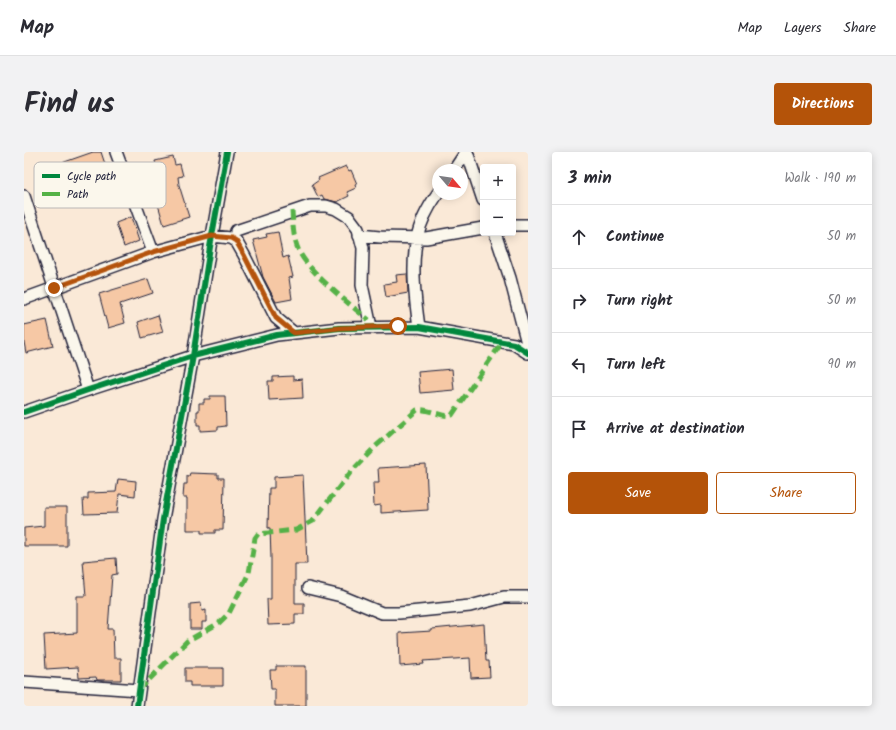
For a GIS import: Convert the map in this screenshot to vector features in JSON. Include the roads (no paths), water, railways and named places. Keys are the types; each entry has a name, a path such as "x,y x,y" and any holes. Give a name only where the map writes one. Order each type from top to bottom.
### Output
{"street":[{"path":"116,152 120,162"},
{"path":"137,706 163,519 193,356 227,152"},
{"path":"458,164 467,152"},
{"path":"467,152 480,191"},
{"path":"24,196 88,390"},
{"path":"419,327 415,287 417,237 425,216 434,200"},
{"path":"236,231 310,206 326,206 336,209 349,217 358,229 363,248 362,285 371,327"},
{"path":"137,208 153,252"},
{"path":"516,225 528,225"},
{"path":"359,235 380,238 438,237 480,229"},
{"path":"24,299 153,252 212,236 231,238 236,241 276,318 294,333"},
{"path":"496,236 524,316 528,347"},
{"path":"24,412 193,356 277,335 294,333 339,328 419,327 514,344 528,353"},
{"path":"308,588 341,596 382,612 399,613 470,606 504,597 528,597"},
{"path":"24,682 139,690"}]}
